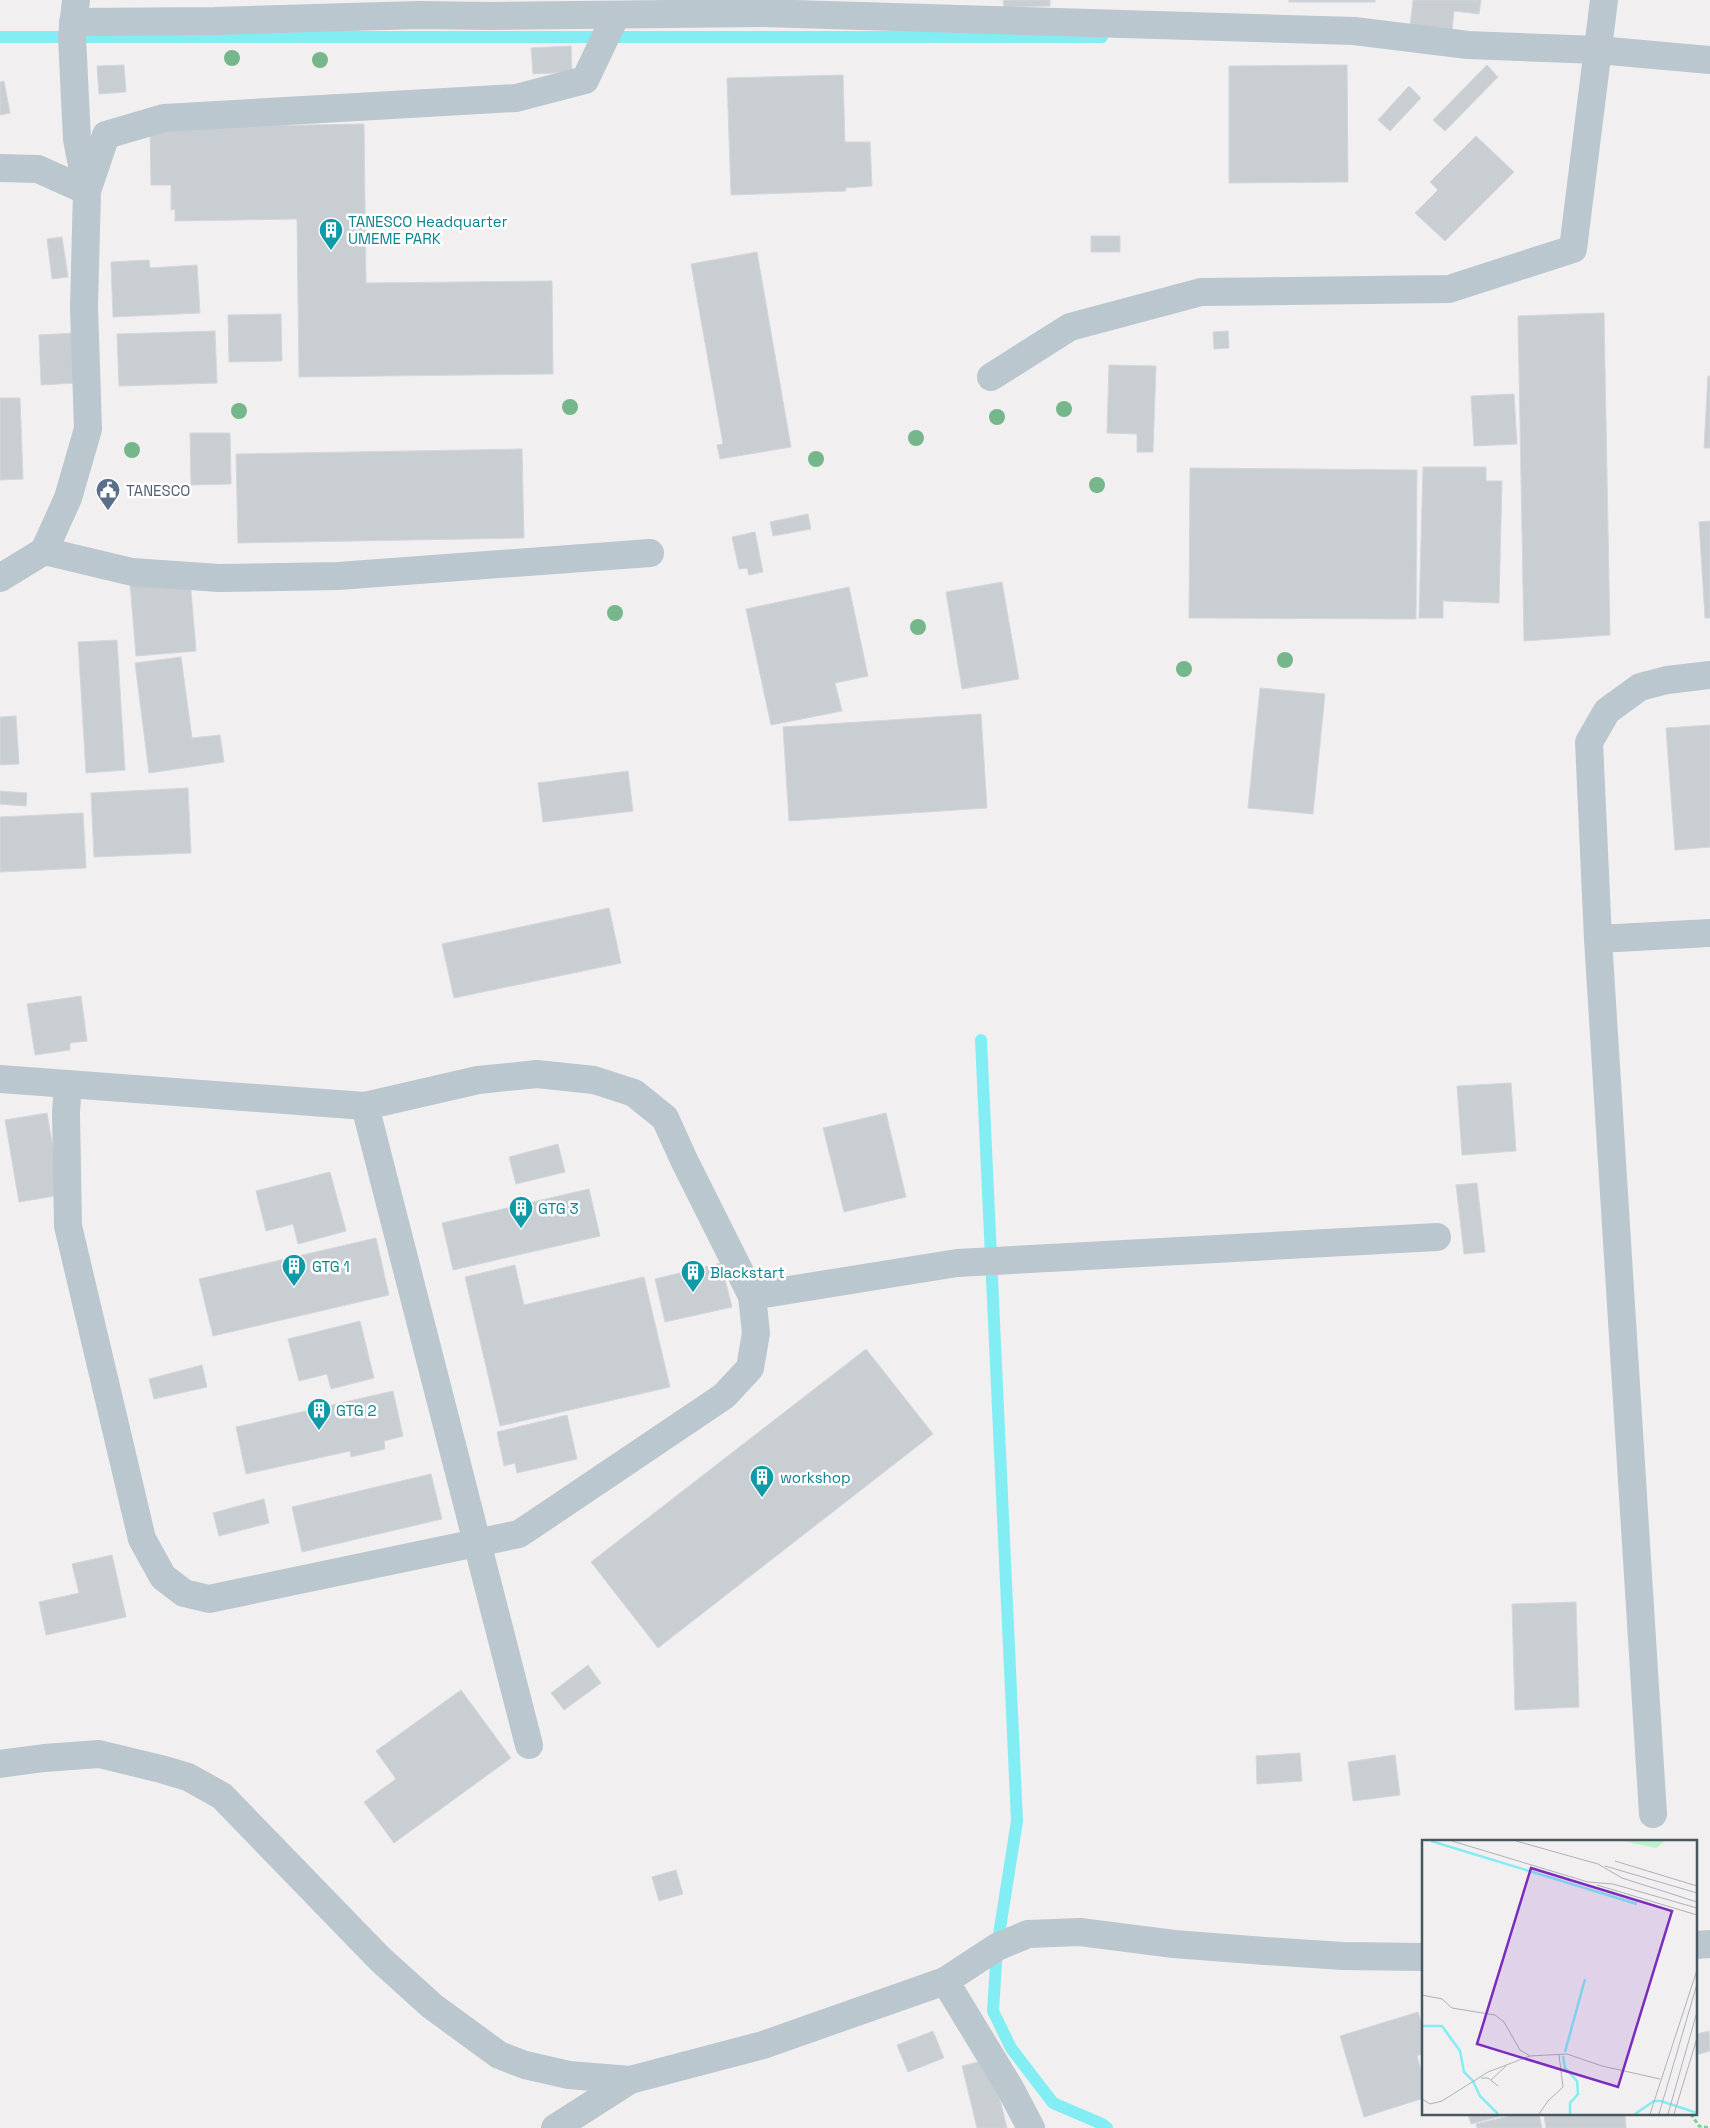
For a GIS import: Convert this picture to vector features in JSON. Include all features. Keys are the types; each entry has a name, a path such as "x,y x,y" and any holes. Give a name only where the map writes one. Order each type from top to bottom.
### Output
{"street":[{"path":"990,377 1070,327 1201,292 1449,289 1573,249 1604,0"},
{"path":"0,578 44,551 68,498 88,429 84,307 87,191 76,139 72,37 75,11 215,21 419,14 616,16 761,13 1354,31 1468,45 1598,50 1710,60"},
{"path":"87,191 106,135 164,118 516,98 585,80 616,16"},
{"path":"0,168 38,169 87,191"},
{"path":"44,551 132,572 219,578 338,576 650,553"},
{"path":"1653,1814 1598,939 1589,742 1607,711 1640,688 1667,680 1710,675"},
{"path":"1598,939 1710,933"},
{"path":"0,1079 68,1084 365,1106 478,1080 537,1074 594,1080 634,1093 665,1118 752,1296 756,1333 750,1368 724,1396 519,1534 209,1599 184,1593 163,1578 142,1539 68,1226 66,1112 68,1084"},
{"path":"365,1106 529,1744"},
{"path":"752,1296 957,1263 1437,1237"},
{"path":"0,1764 44,1758 99,1754 161,1768 188,1777 222,1796 380,1959 432,2006 499,2055 525,2065 569,2075 630,2080"},
{"path":"555,2128 630,2080 763,2045 945,1981 997,1947 1028,1934 1080,1932 1174,1944 1265,1951 1343,1956 1422,1957"},
{"path":"945,1981 985,2050 1010,2088 1031,2128"}],"path":[{"path":"1693,2116 1699,2126 1710,2128"}],"building":[{"path":"1003,0 1050,0 1050,6 1004,7"},
{"path":"1289,0 1375,0 1375,2 1289,2"},
{"path":"1413,0 1481,0 1479,14 1454,11 1451,40 1409,35"},
{"path":"571,46 572,72 533,74 531,48"},
{"path":"124,65 126,92 99,94 97,66"},
{"path":"1347,65 1348,182 1229,183 1229,66"},
{"path":"1487,65 1498,77 1445,131 1433,120"},
{"path":"843,75 845,142 870,142 872,186 845,188 846,191 731,195 727,78"},
{"path":"4,81 10,113 0,115 0,82"},
{"path":"1409,86 1421,98 1390,131 1378,120"},
{"name":"TANESCO Headquarter UMEME PARK","path":"364,124 366,283 552,281 553,374 299,377 297,219 175,221 175,209 171,210 171,185 151,185 150,128"},
{"path":"1476,136 1514,172 1445,241 1415,213 1438,190 1430,182"},
{"path":"1091,236 1120,236 1120,252 1091,252"},
{"path":"62,237 68,277 52,279 47,239"},
{"path":"757,252 791,447 720,459 717,445 723,444 691,264"},
{"path":"149,260 150,268 197,265 200,313 113,317 111,262"},
{"path":"1604,313 1610,635 1524,641 1518,316"},
{"path":"281,314 282,361 229,362 228,315"},
{"path":"215,331 217,383 119,386 117,334"},
{"path":"1228,331 1229,348 1214,349 1213,332"},
{"path":"75,333 77,383 41,385 39,335"},
{"path":"1109,365 1156,366 1153,452 1137,452 1137,434 1107,433"},
{"path":"1708,376 1710,376 1710,448 1704,448"},
{"path":"1514,394 1517,444 1474,446 1471,396"},
{"path":"0,398 20,398 23,479 0,480"},
{"path":"190,433 230,433 231,484 191,485"},
{"path":"522,449 524,538 238,543 236,454"},
{"path":"1423,467 1486,467 1486,481 1502,481 1499,603 1443,601 1443,618 1419,618"},
{"path":"1190,468 1417,470 1416,619 1189,618"},
{"path":"808,514 811,529 773,536 770,522"},
{"path":"1710,521 1710,618 1705,618 1699,522"},
{"path":"755,532 763,572 749,575 747,568 739,569 732,537"},
{"path":"190,578 196,651 136,656 130,583"},
{"path":"1002,582 1019,679 962,689 946,592"},
{"path":"849,587 868,676 835,683 842,711 771,725 746,609"},
{"path":"117,640 125,770 86,773 78,642"},
{"path":"181,657 192,738 220,735 224,762 149,773 135,663"},
{"path":"1260,688 1325,694 1313,814 1248,808"},
{"path":"981,714 987,808 789,821 783,727"},
{"path":"16,716 19,764 0,765 0,717"},
{"path":"1710,725 1710,847 1675,850 1666,728"},
{"path":"628,771 633,811 543,822 538,783"},
{"path":"188,788 191,853 94,857 91,793"},
{"path":"0,791 27,793 26,806 0,804"},
{"path":"83,813 86,868 0,872 0,817"},
{"path":"609,908 621,963 454,998 442,944"},
{"path":"81,996 87,1041 70,1043 70,1050 35,1055 27,1004"},
{"path":"1511,1083 1516,1151 1462,1155 1457,1086"},
{"path":"47,1113 61,1195 19,1202 5,1120"},
{"path":"886,1113 906,1197 844,1212 823,1128"},
{"path":"558,1144 565,1172 516,1184 509,1157"},
{"path":"330,1172 346,1231 298,1244 293,1224 266,1231 256,1191"},
{"path":"1477,1183 1485,1252 1464,1254 1456,1185"},
{"name":"GTG 3","path":"589,1189 600,1236 453,1270 442,1223"},
{"name":"GTG 1","path":"376,1238 389,1295 213,1336 199,1279"},
{"name":"Blackstart","path":"721,1263 732,1307 665,1322 655,1279"},
{"path":"515,1265 524,1305 644,1277 670,1387 500,1426 465,1277"},
{"path":"360,1321 374,1378 331,1389 327,1374 299,1381 288,1339"},
{"name":"workshop","path":"866,1349 933,1434 658,1648 591,1562"},
{"path":"202,1365 207,1387 154,1399 149,1379"},
{"name":"GTG 2","path":"393,1391 403,1436 384,1441 385,1449 351,1457 350,1451 246,1474 236,1427"},
{"path":"567,1415 577,1459 517,1473 515,1463 504,1466 497,1432"},
{"path":"431,1474 442,1519 302,1552 292,1507"},
{"path":"264,1499 269,1523 219,1536 213,1513"},
{"path":"112,1555 126,1617 46,1635 39,1602 79,1593 72,1564"},
{"path":"1576,1602 1579,1707 1515,1710 1512,1604"},
{"path":"588,1665 601,1683 564,1710 551,1693"},
{"path":"461,1690 511,1758 394,1843 364,1802 396,1779 376,1751"},
{"path":"1300,1753 1302,1781 1257,1784 1256,1756"},
{"path":"1395,1755 1400,1795 1353,1801 1348,1762"},
{"path":"676,1870 683,1894 659,1901 652,1877"},
{"path":"1418,2012 1422,2025 1422,2054 1417,2056 1422,2074 1422,2099 1364,2117 1340,2036"},
{"path":"933,2031 944,2058 908,2072 897,2045"},
{"path":"1709,2031 1710,2051 1698,2054 1698,2034"},
{"path":"990,2059 1007,2128 977,2128 962,2066"},
{"path":"1469,2116 1501,2116 1471,2124"},
{"path":"1509,2116 1539,2116 1542,2128 1477,2128 1476,2124"},
{"path":"1544,2116 1625,2116 1626,2128 1546,2128"}],"waterway":[{"path":"0,37 1102,37"},
{"path":"981,1040 1017,1821 997,1947 993,2011 1011,2048 1053,2103 1102,2124 1107,2128"}],"place":[{"name":"TANESCO Headquarter UMEME PARK","path":"331,251"},
{"name":"TANESCO","path":"108,511"},
{"name":"GTG 3","path":"521,1229"},
{"name":"GTG 1","path":"294,1287"},
{"name":"Blackstart","path":"693,1293"},
{"name":"GTG 2","path":"319,1431"},
{"name":"workshop","path":"762,1498"}]}
